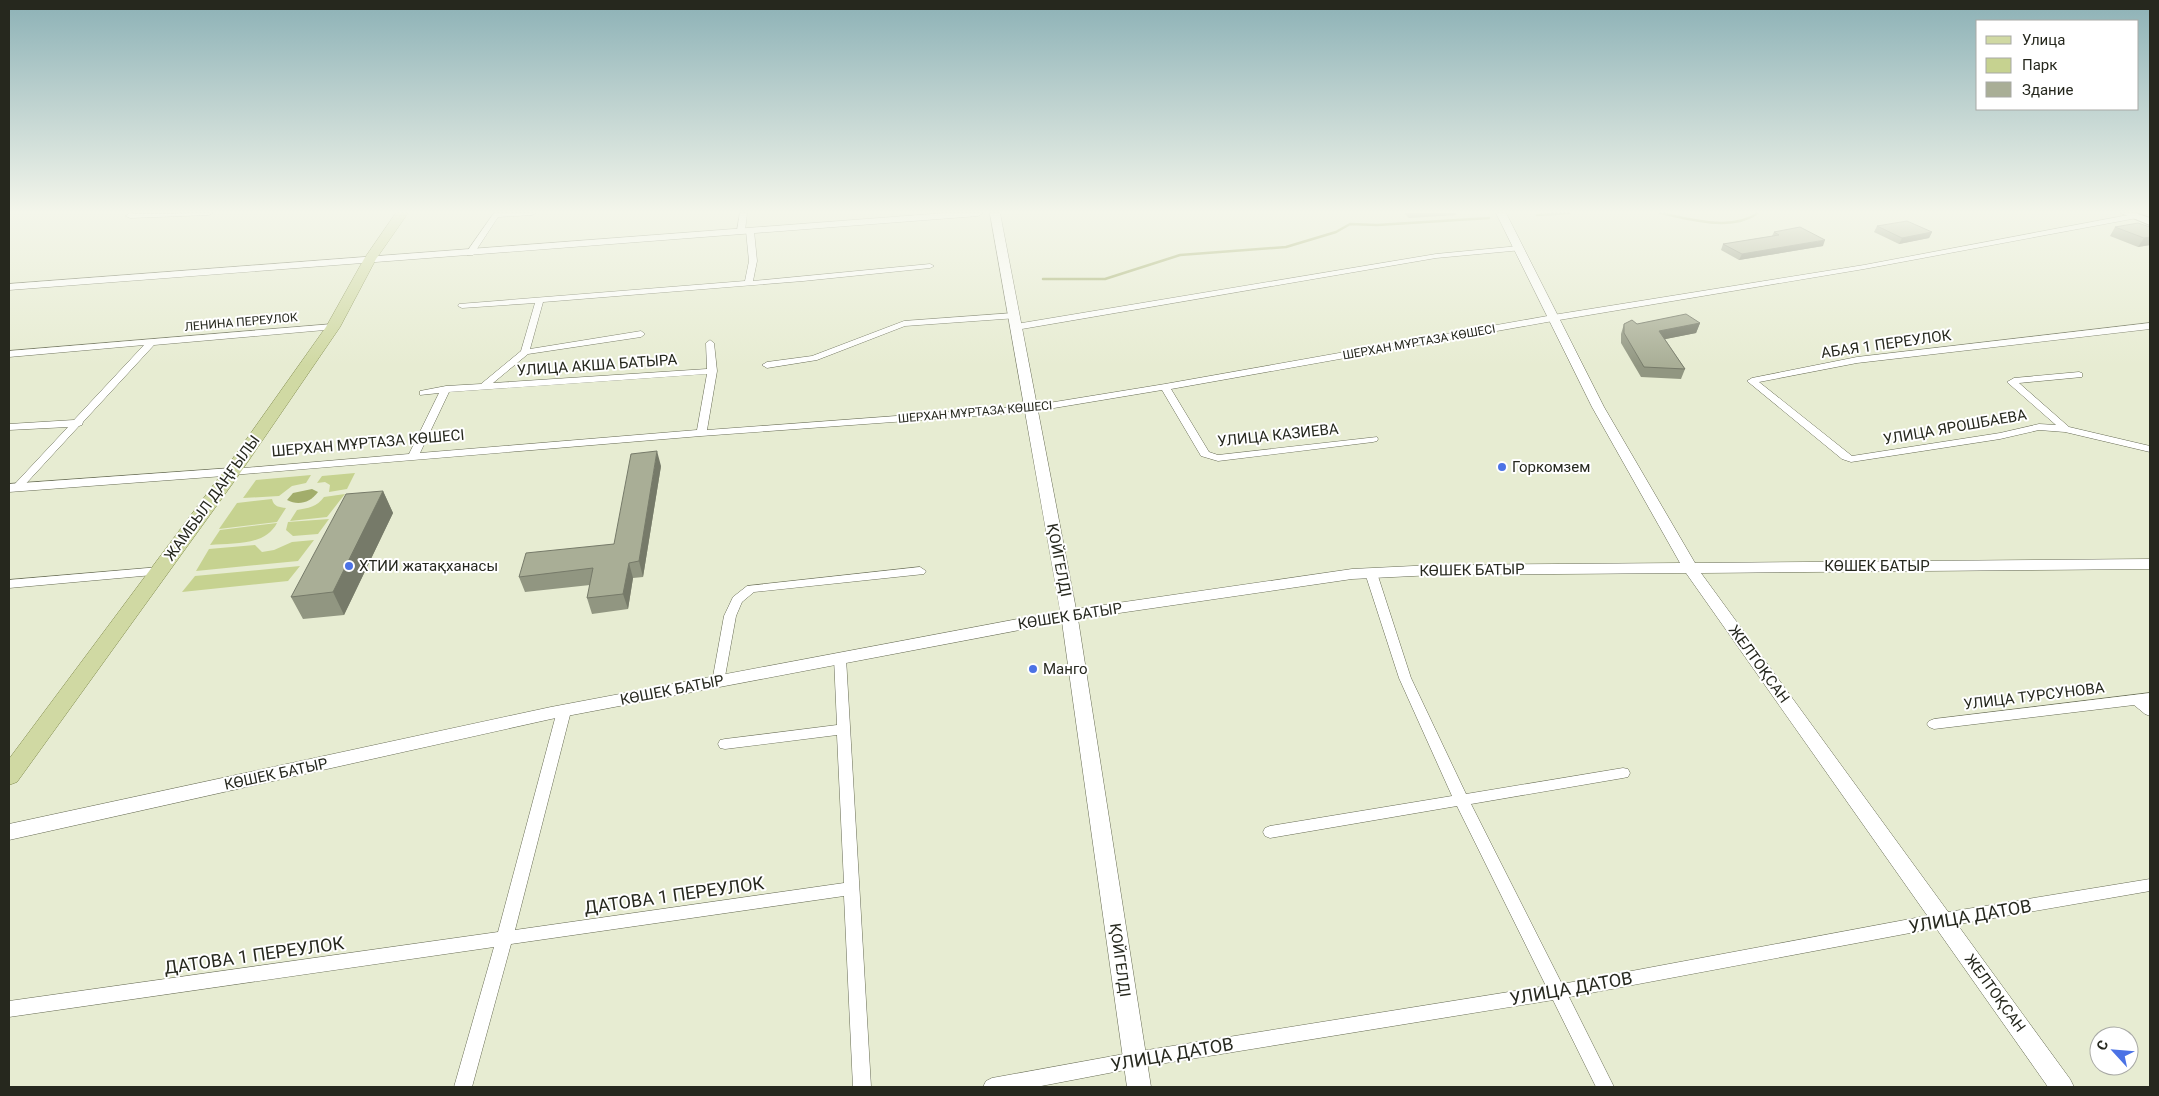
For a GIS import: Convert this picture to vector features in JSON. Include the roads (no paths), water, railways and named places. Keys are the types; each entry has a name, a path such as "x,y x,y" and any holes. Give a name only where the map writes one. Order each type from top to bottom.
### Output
{"main road":[{"name":"ЖАМБЫЛ ДАҢҒЫЛЫ","path":"9,776 232,472 333,327 367,264"}],"street":[{"path":"9,287 304,264"},
{"path":"749,283 752,264"},
{"name":"ҚОЙГЕЛДІ","path":"1004,264 1069,615 1139,1087"},
{"path":"767,365 814,358 904,324 1015,322 1384,264"},
{"name":"ЖЕЛТОҚСАН","path":"1527,264 1598,407 1690,568 2062,1087"},
{"name":"ШЕРХАН МҰРТАЗА КӨШЕСІ","path":"13,488 232,472 701,433 1030,409 1553,318 1878,264"},
{"path":"462,306 749,283 930,266"},
{"name":"УЛИЦА АКША БАТЫРА","path":"526,352 540,299"},
{"name":"АБАЯ 1 ПЕРЕУЛОК","path":"1851,459 1846,457 1752,381 1857,360 2150,326"},
{"name":"ЛЕНИНА ПЕРЕУЛОК","path":"9,354 333,327"},
{"name":"УЛИЦА АКША БАТЫРА","path":"483,387 526,352 641,334"},
{"path":"13,488 79,423 152,342"},
{"path":"701,433 712,371 710,343"},
{"name":"УЛИЦА АКША БАТЫРА","path":"422,392 712,371"},
{"name":"УЛИЦА ЯРОШБАЕВА","path":"2065,429 2012,382 2079,375"},
{"name":"УЛИЦА КАЗИЕВА","path":"1165,387 1205,454 1210,457 1218,458 1374,439"},
{"path":"414,456 446,389"},
{"path":"9,427 79,423"},
{"name":"УЛИЦА ЯРОШБАЕВА","path":"1851,459 2000,436 2039,427 2065,429 2150,449"},
{"name":"КӨШЕК БАТЫР","path":"9,832 564,711 1069,615 1352,574 1434,570 2150,564"},
{"path":"9,584 160,571"},
{"path":"718,682 730,616 737,600 752,589 920,571"},
{"path":"1371,573 1405,678 1461,799 1605,1087"},
{"path":"840,658 850,889 862,1087"},
{"name":"УЛИЦА ТУРСУНОВА","path":"1934,724 2144,699 2150,711"},
{"path":"462,1087 504,940 564,711"},
{"path":"725,744 843,729"},
{"path":"1270,832 1623,773"},
{"name":"УЛИЦА ДАТОВ","path":"992,1087 1135,1060 1558,992 1942,920 2150,885"},
{"name":"ДАТОВА 1 ПЕРЕУЛОК","path":"9,1009 504,940 850,889"}],"waterway":[{"path":"1043,279 1105,279 1151,264"}],"place":[{"name":"Горкомзем","path":"1502,467"},
{"name":"ХТИИ жатақханасы","path":"349,566"},
{"name":"Манго","path":"1033,669"}]}
